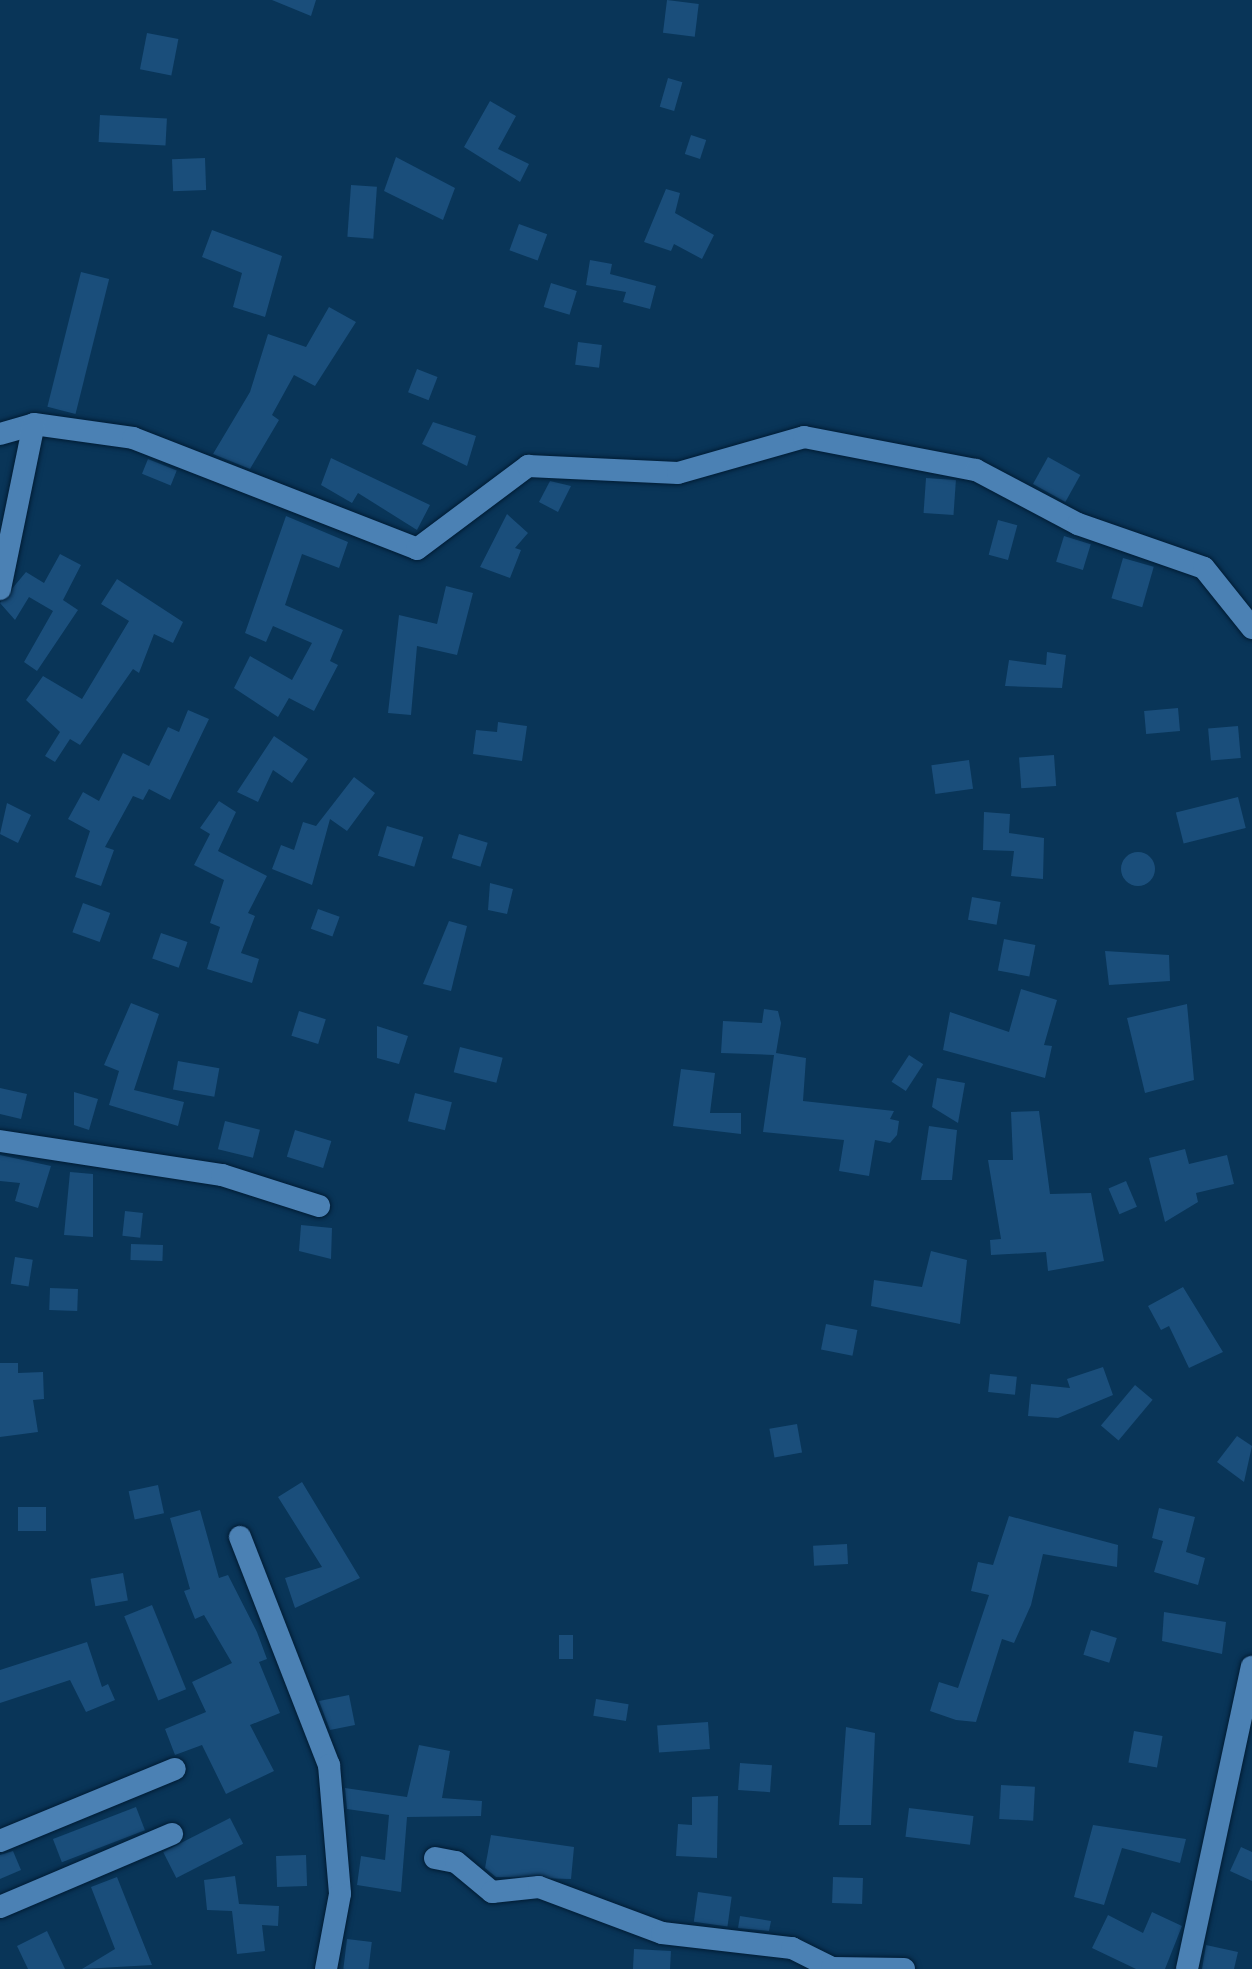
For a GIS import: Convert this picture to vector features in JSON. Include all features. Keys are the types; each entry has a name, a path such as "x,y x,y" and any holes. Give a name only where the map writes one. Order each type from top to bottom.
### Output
{"street":[{"path":"0,589 34,424"},
{"path":"0,434 34,424 133,438 417,549 528,466 678,473 804,437 976,470 1078,524 1204,568 1252,628"},
{"path":"0,1141 222,1175 319,1206"},
{"path":"240,1537 329,1765 340,1894 326,1969"},
{"path":"1187,1969 1252,1667"},
{"path":"0,1841 175,1769"},
{"path":"0,1907 172,1834"},
{"path":"435,1858 456,1862 492,1892 539,1887 662,1933 792,1948 832,1968 904,1969"}],"building":[{"path":"272,0 316,0 311,16"},
{"path":"667,0 699,4 695,37 663,33"},
{"path":"147,33 178,39 171,75 140,69"},
{"path":"668,78 682,82 674,111 660,107"},
{"path":"490,101 516,116 498,149 529,164 520,182 464,147"},
{"path":"100,115 167,119 165,145 99,142"},
{"path":"691,135 706,140 700,159 685,154"},
{"path":"396,157 455,188 443,220 384,191"},
{"path":"205,158 206,190 173,191 172,159"},
{"path":"351,185 377,187 373,239 347,237"},
{"path":"666,189 680,193 675,213 714,235 702,259 674,244 671,251 644,242"},
{"path":"519,224 547,234 538,261 509,250"},
{"path":"212,230 282,256 265,317 233,307 242,273 202,257"},
{"path":"590,260 612,264 610,274 656,286 650,309 623,302 626,292 586,285"},
{"path":"81,272 109,279 76,414 47,407"},
{"path":"551,283 577,291 570,315 544,307"},
{"path":"329,307 356,322 315,386 294,375 272,415 279,420 250,469 213,454 250,392 268,334 306,347"},
{"path":"578,342 602,345 599,368 575,365"},
{"path":"417,369 438,377 429,400 408,392"},
{"path":"433,422 476,436 467,466 422,444"},
{"path":"1048,457 1080,475 1065,502 1033,484"},
{"path":"331,458 430,505 417,530 358,493 352,503 321,485"},
{"path":"148,459 177,471 171,485 142,474"},
{"path":"926,478 956,480 953,515 924,513"},
{"path":"550,481 571,486 558,512 539,502"},
{"path":"507,514 528,533 515,548 521,550 510,578 480,567"},
{"path":"286,516 348,542 339,568 302,554 285,605 343,630 330,661 338,665 314,711 289,698 278,717 234,688 250,656 292,680 312,643 273,626 266,642 245,633"},
{"path":"998,520 1017,525 1008,560 989,555"},
{"path":"1064,536 1091,544 1083,570 1056,562"},
{"path":"60,554 81,565 63,600 78,610 37,671 24,662 53,611 29,597 15,620 0,603 26,572 44,583"},
{"path":"1123,558 1154,567 1142,607 1111,598"},
{"path":"117,579 183,622 173,643 154,634 139,673 133,669 80,745 70,739 55,762 45,756 60,732 26,700 43,676 82,699 129,621 101,604"},
{"path":"446,586 473,593 457,655 417,646 411,715 388,713 399,615 437,624"},
{"path":"1047,652 1066,655 1062,688 1005,686 1009,660 1046,665"},
{"path":"1178,708 1180,731 1146,734 1144,711"},
{"path":"188,710 209,719 170,800 149,789 143,800 133,796 105,847 114,850 101,886 75,877 90,831 68,819 83,792 99,801 123,753 149,766 168,727 179,732"},
{"path":"498,722 527,726 522,761 473,754 476,730 497,732"},
{"path":"1238,726 1241,758 1211,760 1208,729"},
{"path":"274,736 308,759 292,783 273,770 258,802 237,792"},
{"path":"1054,755 1056,786 1021,788 1019,757"},
{"path":"969,760 973,789 935,794 931,765"},
{"path":"354,777 375,793 347,831 330,819 312,885 272,869 281,845 294,850 303,822 316,826"},
{"path":"1238,797 1246,828 1184,844 1176,812"},
{"path":"219,801 236,812 218,851 267,876 248,913 255,916 241,953 259,959 252,983 207,969 220,927 210,923 224,880 194,865 210,834 200,828"},
{"path":"7,803 31,815 18,843 0,834"},
{"path":"984,812 1010,814 1009,833 1044,838 1043,879 1011,876 1014,851 983,850"},
{"path":"387,826 423,837 414,867 378,856"},
{"path":"459,834 488,843 480,867 452,858"},
{"path":"1138,852 1150,857 1155,869 1150,881 1138,886 1126,881 1121,869 1126,857"},
{"path":"490,883 513,889 507,914 488,910"},
{"path":"972,897 1001,902 997,925 968,920"},
{"path":"83,903 110,913 100,942 72,932"},
{"path":"318,909 340,917 332,937 311,929"},
{"path":"449,921 467,926 451,991 423,984"},
{"path":"161,933 187,942 179,968 152,959"},
{"path":"1004,939 1035,945 1029,977 998,970"},
{"path":"1105,951 1169,955 1170,981 1109,985"},
{"path":"1021,989 1057,1000 1044,1045 1052,1046 1045,1078 943,1050 950,1012 1009,1032"},
{"path":"131,1003 159,1014 134,1090 184,1102 178,1126 109,1105 119,1071 104,1065"},
{"path":"1187,1004 1194,1080 1145,1093 1127,1018"},
{"path":"764,1009 778,1011 781,1023 776,1053 806,1058 803,1101 894,1111 890,1119 899,1121 897,1135 890,1143 875,1140 869,1176 839,1171 844,1140 763,1132 774,1055 721,1053 723,1021 762,1023"},
{"path":"299,1011 326,1019 318,1044 291,1036"},
{"path":"377,1026 408,1036 399,1064 377,1058"},
{"path":"460,1047 503,1058 496,1083 454,1072"},
{"path":"909,1055 923,1064 906,1091 892,1082"},
{"path":"178,1061 219,1068 214,1097 173,1090"},
{"path":"681,1069 715,1073 710,1113 741,1113 741,1134 673,1126"},
{"path":"937,1078 965,1083 958,1123 932,1107"},
{"path":"0,1088 27,1094 21,1119 0,1114"},
{"path":"74,1092 98,1099 89,1130 74,1125"},
{"path":"415,1093 452,1102 445,1130 408,1121"},
{"path":"1039,1111 1050,1194 1091,1193 1104,1261 1048,1271 1046,1252 991,1255 990,1240 1001,1239 988,1160 1013,1160 1011,1112"},
{"path":"225,1121 260,1130 253,1158 218,1149"},
{"path":"929,1126 957,1130 952,1180 921,1180"},
{"path":"295,1130 331,1141 323,1168 287,1157"},
{"path":"1185,1149 1189,1164 1227,1155 1234,1184 1196,1193 1198,1202 1165,1222 1149,1158"},
{"path":"0,1155 51,1166 38,1208 15,1201 20,1183 0,1181"},
{"path":"70,1172 93,1174 93,1237 64,1235"},
{"path":"1126,1181 1137,1207 1119,1214 1109,1188"},
{"path":"125,1211 143,1213 140,1238 122,1236"},
{"path":"301,1225 332,1228 331,1259 299,1251"},
{"path":"131,1244 163,1245 162,1261 130,1260"},
{"path":"931,1251 967,1260 960,1324 871,1306 874,1280 922,1287"},
{"path":"15,1257 33,1260 29,1286 11,1284"},
{"path":"1183,1287 1223,1352 1189,1368 1169,1326 1161,1330 1148,1306"},
{"path":"50,1288 78,1289 77,1311 49,1310"},
{"path":"826,1324 857,1330 852,1356 821,1350"},
{"path":"0,1363 18,1363 18,1373 43,1372 44,1399 33,1400 38,1432 0,1437"},
{"path":"1103,1367 1113,1395 1058,1418 1028,1416 1031,1384 1070,1388 1067,1379"},
{"path":"990,1374 1017,1377 1015,1395 988,1392"},
{"path":"1135,1385 1153,1400 1119,1440 1101,1426"},
{"path":"797,1424 802,1453 774,1457 769,1429"},
{"path":"1237,1436 1252,1446 1244,1482 1217,1462"},
{"path":"302,1482 360,1578 295,1608 285,1578 322,1567 278,1497"},
{"path":"158,1485 164,1513 135,1520 129,1491"},
{"path":"18,1507 46,1507 46,1531 18,1531"},
{"path":"1159,1508 1195,1517 1186,1552 1205,1558 1198,1585 1154,1572 1163,1541 1152,1538"},
{"path":"200,1510 219,1578 228,1575 257,1632 267,1659 259,1662 280,1713 250,1725 274,1771 226,1794 202,1745 175,1755 165,1729 206,1712 192,1682 232,1663 204,1615 195,1619 184,1591 190,1589 170,1518"},
{"path":"1009,1516 1118,1545 1117,1567 1043,1554 1031,1605 1014,1643 1002,1639 976,1722 956,1720 930,1711 939,1682 958,1688 989,1595 971,1591 978,1562 993,1565"},
{"path":"847,1544 848,1564 814,1566 813,1546"},
{"path":"123,1573 128,1601 95,1606 91,1579"},
{"path":"152,1605 186,1689 158,1701 124,1616"},
{"path":"1164,1612 1226,1622 1222,1654 1162,1641"},
{"path":"1091,1630 1117,1638 1109,1663 1083,1655"},
{"path":"559,1635 573,1635 573,1659 559,1659"},
{"path":"87,1642 102,1687 108,1684 115,1700 86,1712 70,1680 0,1703 0,1670"},
{"path":"349,1695 355,1725 330,1730 319,1701"},
{"path":"596,1699 629,1704 626,1721 593,1716"},
{"path":"708,1722 710,1749 659,1752 657,1726"},
{"path":"846,1727 875,1733 871,1825 839,1825"},
{"path":"1134,1731 1163,1736 1157,1768 1128,1763"},
{"path":"419,1745 450,1751 442,1798 482,1801 481,1816 407,1817 401,1892 357,1885 361,1856 385,1860 389,1815 347,1809 345,1788 407,1797"},
{"path":"740,1763 772,1765 770,1792 738,1790"},
{"path":"1001,1785 1035,1787 1033,1821 999,1819"},
{"path":"718,1796 717,1858 676,1856 678,1824 692,1825 692,1797"},
{"path":"136,1807 145,1830 62,1862 53,1839"},
{"path":"909,1808 974,1816 970,1845 905,1837"},
{"path":"230,1818 243,1844 176,1878 163,1852"},
{"path":"1093,1825 1186,1839 1180,1863 1122,1848 1104,1905 1074,1897"},
{"path":"491,1835 574,1847 571,1879 496,1877 485,1868"},
{"path":"1241,1847 1252,1852 1252,1881 1230,1871"},
{"path":"13,1851 21,1870 0,1879 0,1855"},
{"path":"306,1855 307,1886 277,1887 276,1856"},
{"path":"235,1876 239,1904 279,1906 278,1926 262,1925 265,1951 237,1954 232,1911 207,1910 204,1880"},
{"path":"117,1877 152,1965 82,1969 115,1949 91,1887"},
{"path":"833,1877 863,1878 862,1904 832,1903"},
{"path":"698,1892 732,1897 727,1926 694,1922"},
{"path":"1152,1912 1182,1926 1165,1969 1136,1969 1092,1948 1108,1915 1143,1933"},
{"path":"740,1916 771,1921 769,1931 738,1928"},
{"path":"47,1931 65,1969 28,1969 17,1946"},
{"path":"347,1939 372,1942 369,1969 343,1969"},
{"path":"1206,1945 1238,1952 1234,1969 1202,1969"},
{"path":"634,1949 671,1951 670,1969 633,1969"}]}
